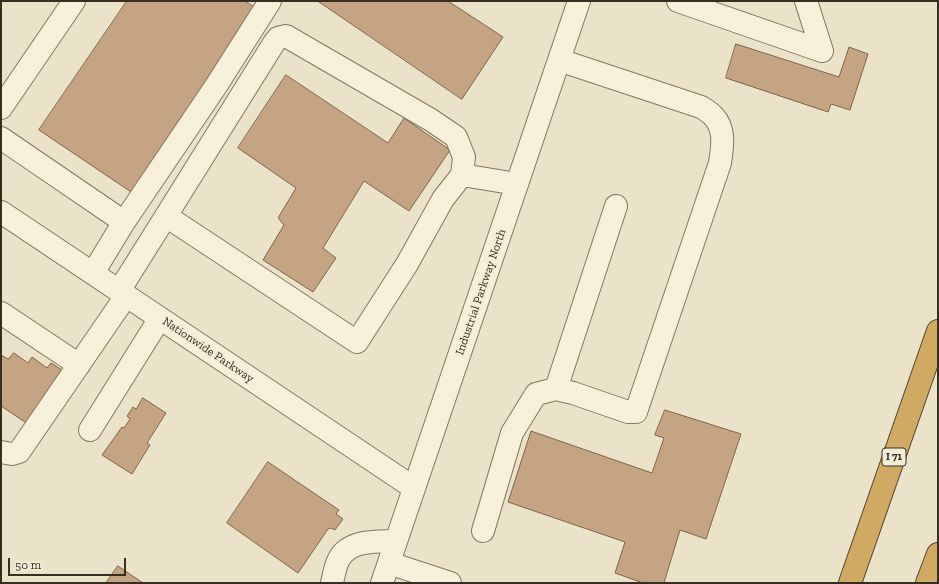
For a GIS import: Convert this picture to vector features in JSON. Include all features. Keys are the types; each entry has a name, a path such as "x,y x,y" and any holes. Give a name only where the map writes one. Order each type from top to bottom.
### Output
{"highway":[{"path":"935,339 938,324"},
{"name":"I 71","path":"850,583 935,339"},
{"path":"928,583 938,554"}],"street":[{"path":"1,108 74,1"},
{"path":"93,273 124,222 216,86 270,1"},
{"path":"678,1 822,51 806,1"},
{"name":"Industrial Parkway North","path":"385,573 559,60 572,3"},
{"path":"1,452 12,454 19,452 79,364 166,216 278,38 286,36 431,120 456,137 464,157 462,175 443,199 407,264 357,342 166,216"},
{"path":"482,532 512,433 536,394 556,389 573,393 628,412 636,412 720,163 722,146 721,128 714,116 702,107 559,60"},
{"path":"1,138 124,222"},
{"path":"462,175 517,184"},
{"path":"556,389 616,206"},
{"name":"Nationwide Parkway","path":"1,212 414,488"},
{"path":"1,313 79,364"},
{"path":"90,430 160,318"},
{"path":"332,583 339,559 348,548 358,544 396,541"},
{"path":"385,573 450,583"}],"building":[{"path":"127,1 245,1 259,10 134,194 39,130"},
{"path":"318,1 448,1 503,37 462,99"},
{"path":"736,44 839,77 849,47 868,54 850,110 831,104 828,112 726,78"},
{"path":"286,75 388,143 404,118 450,150 409,211 364,181 323,248 336,258 313,292 263,260 284,225 278,218 296,188 238,148"},
{"path":"14,353 28,363 32,357 47,368 51,363 65,372 28,424 1,406 1,355 8,359"},
{"path":"143,398 166,413 147,443 150,445 132,474 102,455 122,427 124,428 130,419 127,416 133,407 136,409"},
{"path":"665,410 741,434 706,539 680,530 664,583 643,583 615,573 625,542 508,502 531,431 652,473 664,438 655,435"},
{"path":"268,462 339,510 336,514 343,519 335,530 331,528 328,529 298,573 227,523"},
{"path":"118,566 143,583 106,583"}]}
